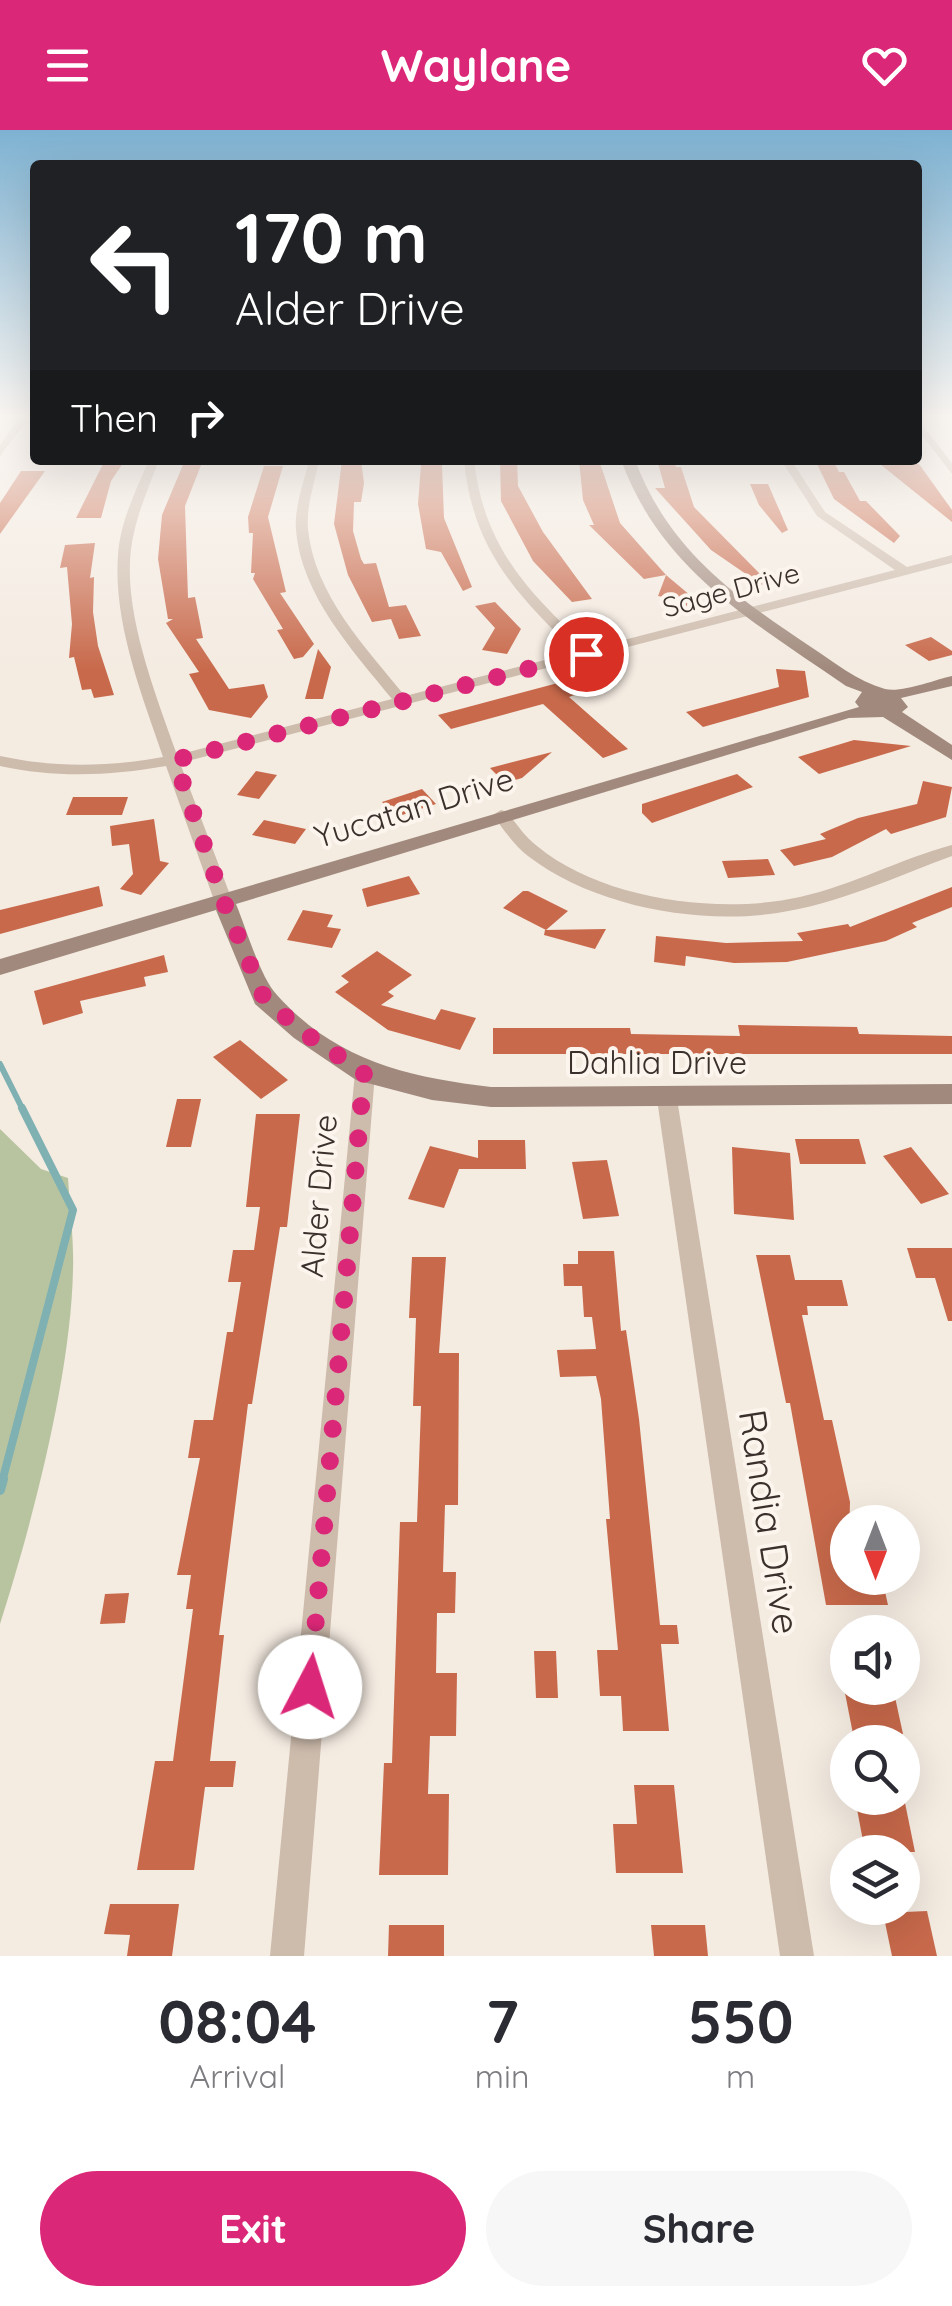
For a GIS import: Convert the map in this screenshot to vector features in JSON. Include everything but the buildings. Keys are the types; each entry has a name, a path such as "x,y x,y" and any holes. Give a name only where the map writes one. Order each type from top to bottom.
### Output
{"street":[{"name":"Alder Drive","path":"137,500 124,558 134,639 223,900 264,998 303,1032 364,1073 287,1956"},
{"path":"307,500 302,530 322,591 344,632 402,702"},
{"path":"473,500 484,536 515,586 586,654"},
{"path":"641,500 653,522 683,556 878,704 952,754"},
{"path":"812,500 821,514 905,571"},
{"name":"Sage Drive","path":"0,761 37,770 104,774 175,760 952,559"},
{"name":"Yucatan Drive","path":"0,967 952,681"},
{"path":"501,815 532,851 588,881 657,902 734,910 818,898 952,850"},
{"name":"Dahlia Drive","path":"364,1073 491,1098 952,1094"},
{"name":"Randia Drive","path":"667,1099 797,1956"}],"green space":[{"path":"0,1129 41,1169 68,1178 73,1259 71,1311 57,1402 37,1496 0,1624"}],"waterway":[{"path":"0,1064 73,1210 2,1482"},
{"path":"0,1490 3,1479"}],"route":[{"path":"310,1687 364,1073 303,1032 264,998 223,900 175,760 586,654"}]}
